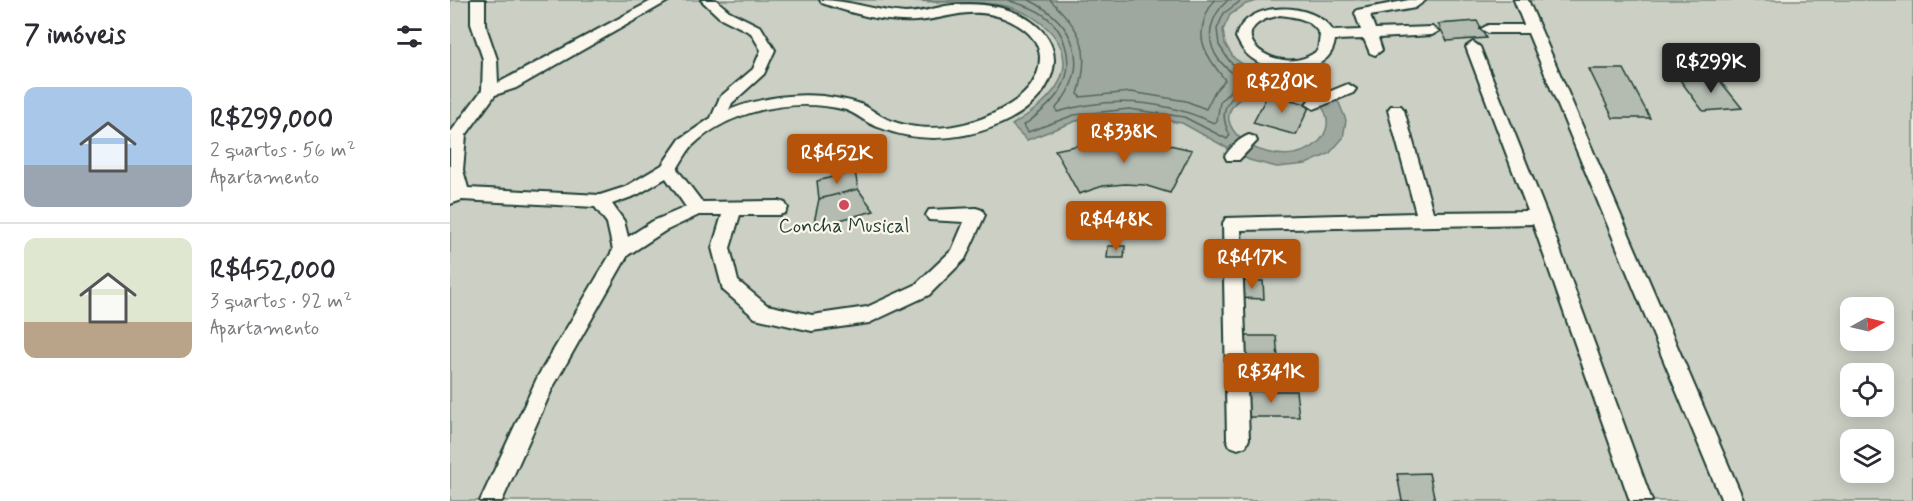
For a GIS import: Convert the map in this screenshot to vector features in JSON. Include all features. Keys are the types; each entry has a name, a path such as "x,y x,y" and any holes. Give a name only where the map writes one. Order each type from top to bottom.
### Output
{"street":[{"path":"478,0 478,24 490,59 490,91"},
{"path":"663,0 511,84 490,91 454,140 455,196 600,201 631,192 668,169 686,143 718,119 777,102 813,102 852,107 882,123 919,133 962,131 1003,118 1033,96 1048,70 1047,48 1034,30 1012,16 983,9 962,9 918,17 892,16 859,12 827,0"},
{"path":"708,0 724,14 756,30 768,50 759,71 724,101 718,119"},
{"path":"1375,50 1362,13 1410,5 1419,0"},
{"path":"1521,0 1733,501"},
{"path":"1281,11 1312,18 1323,26 1329,36 1329,46 1322,56 1309,63 1292,66 1275,64 1259,58 1248,49 1243,39 1244,29 1252,20 1264,14 1281,11"},
{"path":"1488,29 1534,29"},
{"path":"1329,36 1432,31"},
{"path":"1473,47 1506,152 1539,217 1641,501"},
{"path":"1316,103 1341,92"},
{"path":"1396,110 1426,218"},
{"path":"1408,153 1425,153"},
{"path":"668,169 697,209"},
{"path":"600,201 615,221 621,250"},
{"path":"490,501 545,382 621,250 659,226 697,209 779,208"},
{"path":"733,209 721,248 730,285 762,312 812,322 869,315 922,290 959,254 976,215 935,215"},
{"path":"1238,439 1232,222 1539,217"}],"shaded area":[{"path":"450,0 1913,0 1913,501 450,501"}],"water":[{"path":"909,0 1261,0 1246,4 1230,15 1223,30 1225,44 1234,58 1250,69 1272,76 1304,79 1324,89 1339,103 1346,120 1343,138 1329,154 1306,164 1277,167 1249,160 1182,123 1129,115 1076,121 1027,140 1012,125 1048,98 1063,72 1064,58 1053,34 1032,16 1006,6","holes":["1276,86 1302,93 1319,103 1326,116 1326,130 1319,141 1306,150 1288,154 1266,152 1247,144 1233,129 1229,119 1230,111 1235,103 1244,96"]}],"building":[{"path":"1477,21 1486,38 1447,41 1438,24"},
{"path":"1589,69 1624,69 1650,118 1613,118"},
{"path":"1717,77 1742,108 1703,111 1680,80"},
{"path":"1268,94 1310,105 1296,135 1253,123"},
{"path":"1115,138 1138,138 1192,150 1170,193 1144,185 1125,184 1103,186 1079,194 1055,150"},
{"path":"855,171 858,189 819,199 817,181"},
{"name":"Concha Musical","path":"858,189 874,211 813,227 819,199"},
{"path":"1238,244 1262,244 1262,261 1238,260"},
{"path":"1108,246 1125,246 1124,258 1107,258"},
{"path":"1239,281 1263,281 1264,299 1240,298"},
{"path":"1246,336 1276,336 1278,358 1246,357"},
{"path":"1243,391 1296,391 1299,417 1245,417"},
{"path":"1429,473 1435,501 1402,501 1397,474"}],"place":[{"name":"Concha Musical","path":"844,205"}]}
